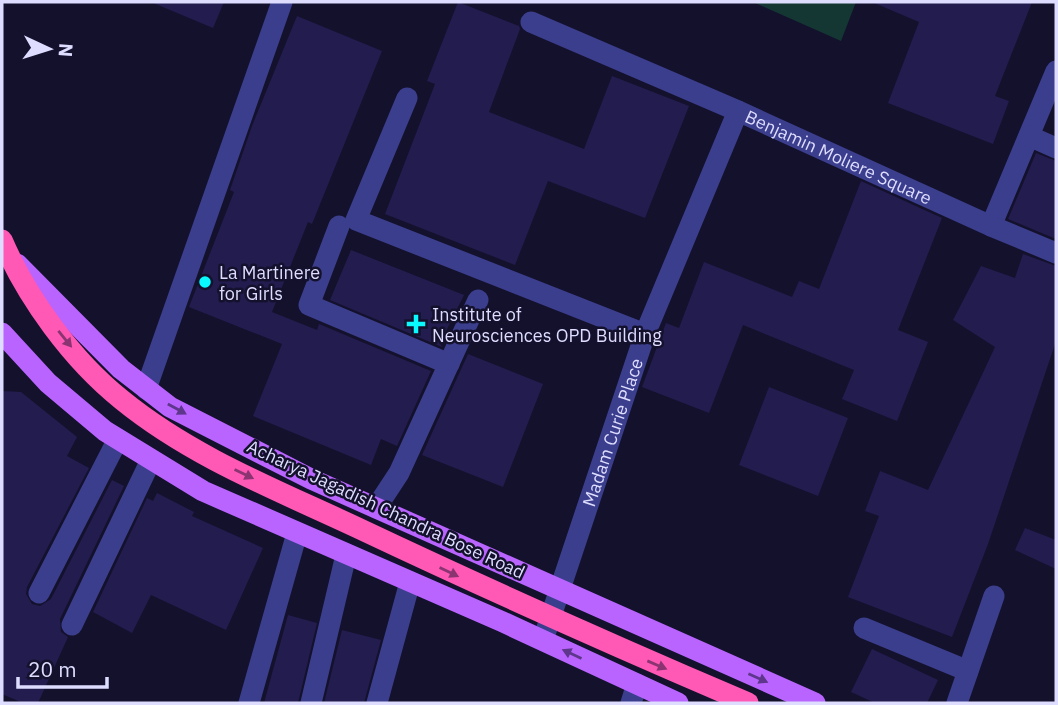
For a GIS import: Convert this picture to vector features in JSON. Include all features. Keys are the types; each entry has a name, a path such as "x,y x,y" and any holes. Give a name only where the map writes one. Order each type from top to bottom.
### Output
{"highway":[{"path":"2,240 44,313 74,351 119,398 180,443 498,595 748,703"}],"main road":[{"name":"Acharya Jagadish Chandra Bose Road","path":"2,247 121,369 170,407 299,473 816,703"},
{"path":"5,340 48,383 118,439 203,491 543,640 634,694 678,703"}],"street":[{"path":"146,389 282,2"},
{"name":"Benjamin Moliere Square","path":"531,22 1056,253"},
{"path":"991,226 1056,71"},
{"path":"407,98 356,220 645,334"},
{"name":"Madam Curie Place","path":"543,640 645,334 738,111"},
{"path":"1029,136 1056,148"},
{"path":"339,226 309,305 449,364"},
{"path":"376,508 399,473 478,300"},
{"path":"39,593 118,439"},
{"path":"72,625 151,460"},
{"path":"249,703 297,533"},
{"path":"311,703 346,555"},
{"path":"377,703 410,582"},
{"path":"957,703 994,596"},
{"path":"864,628 968,671"}],"green space":[{"path":"753,2 856,2 841,41"}],"building":[{"path":"151,2 224,2 213,28"},
{"path":"458,2 519,26 520,29 489,112 584,149 612,76 689,106 645,218 548,181 515,265 385,214 435,84 427,81"},
{"path":"872,2 1032,2 995,96 1009,101 993,144 888,103 919,22"},
{"path":"297,16 382,51 312,224 308,222 272,312 317,330 319,324 431,371 397,446 381,439 371,465 253,416 282,344 189,307 234,192 230,190 252,126"},
{"path":"1036,153 1056,161 1056,239 1008,219"},
{"path":"861,181 942,218 898,330 928,342 897,421 842,399 854,370 743,325 709,413 642,387 666,323 679,328 704,262 792,297 799,281 819,289"},
{"name":"Institute of Neurosciences OPD Building","path":"351,250 464,295 440,343 442,347 330,300"},
{"path":"1023,254 1056,266 1056,341 988,544 952,637 848,597 879,516 865,511 880,471 928,490 995,347 953,320 981,266 1015,278"},
{"path":"468,354 543,384 503,487 422,455"},
{"path":"769,387 848,418 818,496 739,465"},
{"path":"2,391 21,392 77,437 67,456 89,468 27,587 26,594 32,604 40,606 51,599 112,480 124,486 60,619 61,632 68,637 38,703 23,703 2,694"},
{"path":"157,493 194,512 192,516 263,548 226,630 151,595 132,633 93,612 147,498 153,501"},
{"path":"1025,528 1056,540 1056,569 1015,550"},
{"path":"288,615 317,623 298,703 264,703"},
{"path":"342,630 381,640 364,703 324,703"},
{"path":"872,649 938,680 927,703 875,703 851,692"}],"place":[{"name":"La Martinere for Girls","path":"205,282"},
{"name":"Institute of Neurosciences OPD Building","path":"416,324"}]}
